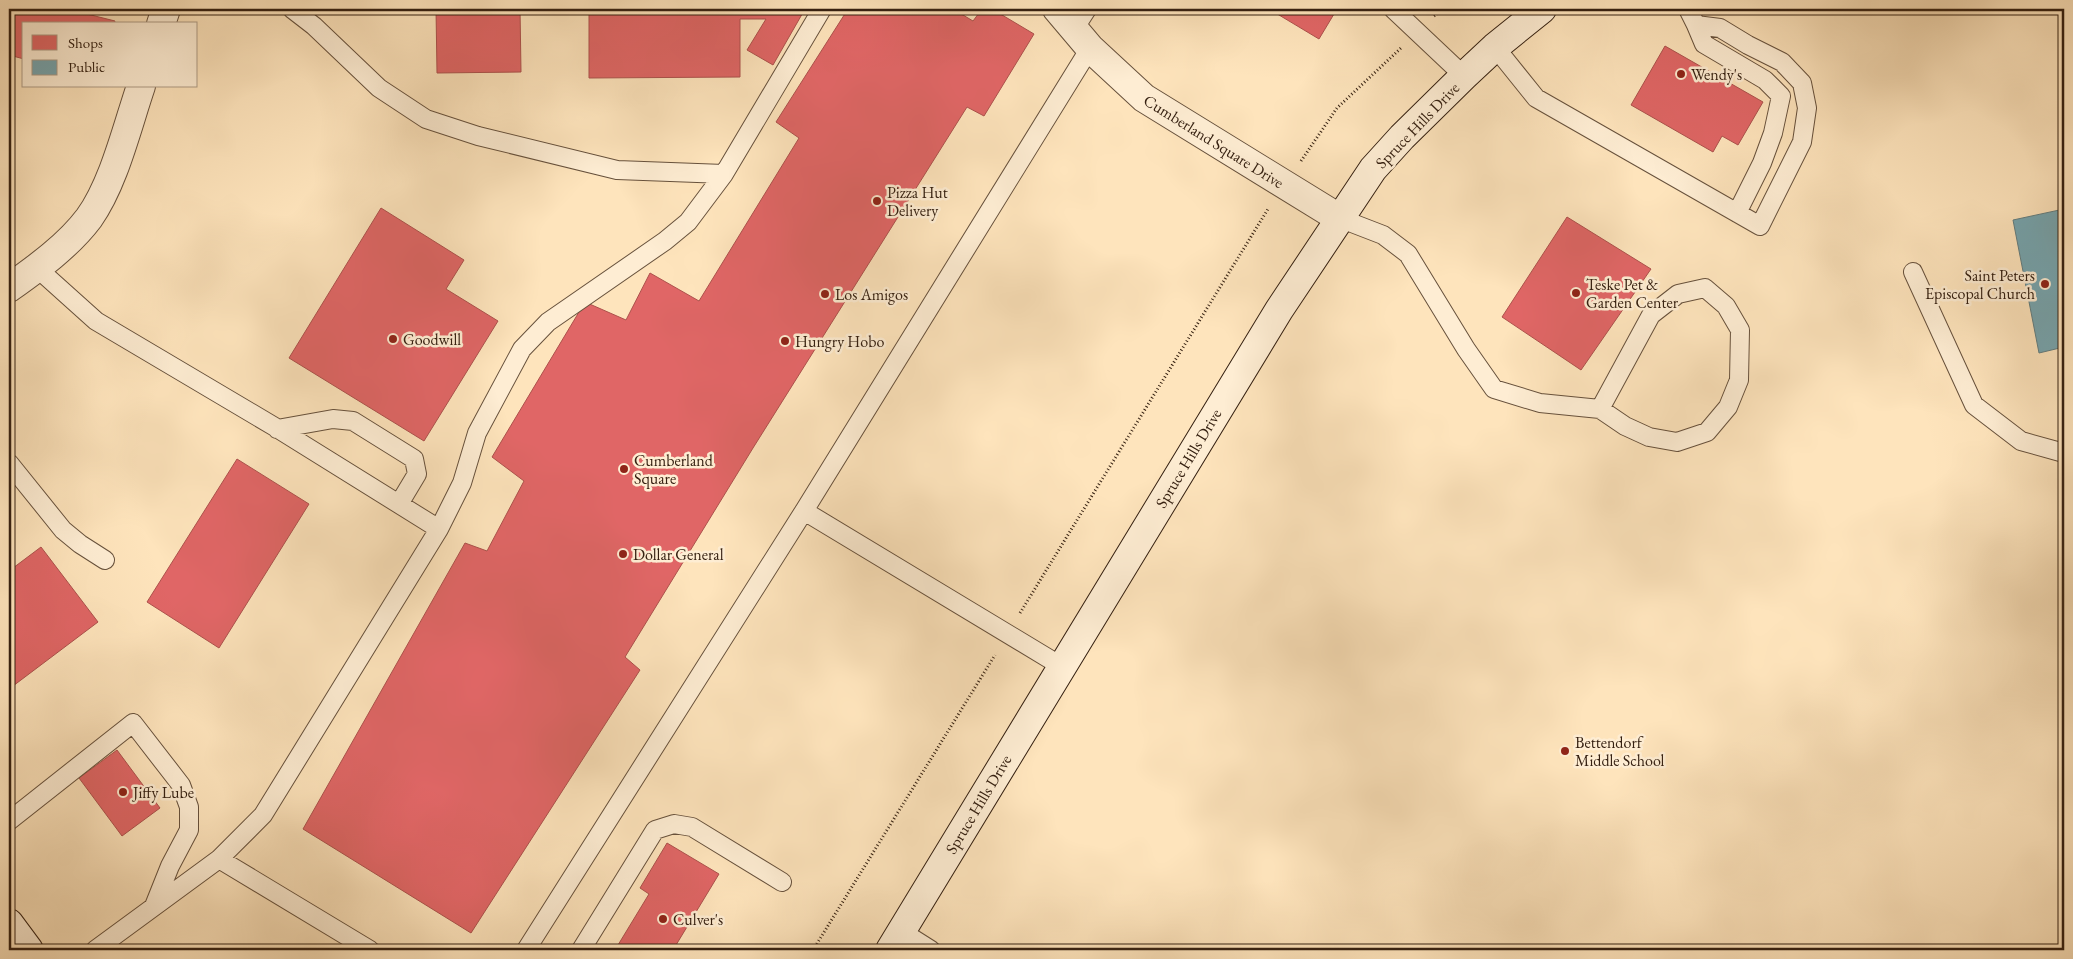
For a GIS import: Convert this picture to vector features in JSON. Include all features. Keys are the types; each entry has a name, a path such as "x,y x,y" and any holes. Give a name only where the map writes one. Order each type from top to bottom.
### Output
{"main road":[{"path":"162,22 166,9"},
{"name":"Spruce Hills Drive","path":"895,941 1279,310 1373,169 1402,136 1464,76 1495,47 1542,9"},
{"name":"Cumberland Square Drive","path":"1077,24 1144,98 1339,218"},
{"path":"9,288 37,268 73,237 89,217 103,193 140,88"},
{"path":"9,923 29,950"}],"lane":[{"path":"292,9 314,26 379,88 426,119 478,136 617,170 724,174"},
{"path":"95,950 219,860 263,815 438,529 462,483 477,433 522,350 548,322 665,242 688,222 724,174 822,9"},
{"path":"1393,9 1464,76"},
{"path":"1688,9 1704,44 1765,80 1781,96 1773,132 1762,163 1737,213"},
{"path":"526,950 804,511 1077,24"},
{"path":"1495,47 1536,98 1760,226 1802,142 1807,108 1802,83 1782,62 1720,28 1696,25"},
{"path":"1339,218 1383,235 1408,254 1466,349 1494,389 1540,403 1600,409 1625,426 1649,437 1677,442 1707,432 1728,407 1739,380 1740,330 1726,306 1705,288 1678,294 1651,315 1600,409"},
{"path":"37,268 96,321 277,428 438,529"},
{"path":"1914,272 1974,405 2021,441 2064,453"},
{"path":"277,428 333,419 353,421 414,459 416,474 399,504"},
{"path":"9,463 63,530 80,544 106,560"},
{"path":"804,511 1061,666"},
{"path":"9,821 133,722 181,786 189,807 189,830 170,866 154,906"},
{"path":"581,950 655,830 674,824 692,826 782,882"},
{"path":"219,860 370,950"},
{"path":"895,941 931,950"}],"path":[{"path":"813,950 1284,185 1337,108 1444,9"}],"building: Shops":[{"path":"9,9 67,9 115,21 22,22 22,58 9,55"},
{"path":"436,9 520,9 521,72 437,73"},
{"path":"589,9 805,9 773,65 747,50 766,19 740,19 740,77 589,78"},
{"name":"Cumberland Square","path":"848,9 953,9 973,21 982,9 992,9 1034,34 984,116 967,107 753,448 625,657 640,670 471,933 303,829 465,543 487,551 524,481 492,457 585,302 626,320 650,273 699,301 799,138 776,122"},
{"path":"1269,9 1337,9 1319,39"},
{"name":"Wendy's","path":"1665,46 1763,102 1738,145 1722,136 1713,152 1631,105"},
{"name":"Goodwill","path":"381,208 464,260 446,289 498,321 424,441 289,358"},
{"name":"Teske Pet & Garden Center","path":"1567,217 1651,269 1581,370 1502,317"},
{"path":"237,459 309,504 219,648 147,602"},
{"path":"41,547 98,622 9,689 9,571"},
{"path":"117,750 160,808 122,836 79,778"},
{"name":"Culver's","path":"667,843 719,874 673,950 627,950 618,945 649,894 640,888"}],"building: Public":[{"name":"Saint Peters Episcopal Church","path":"2064,209 2064,347 2039,353 2013,220"}],"place":[{"name":"Wendy's","path":"1681,74"},
{"name":"Pizza Hut Delivery","path":"877,201"},
{"name":"Saint Peters Episcopal Church","path":"2045,284"},
{"name":"Teske Pet & Garden Center","path":"1576,293"},
{"name":"Los Amigos","path":"825,294"},
{"name":"Goodwill","path":"393,339"},
{"name":"Hungry Hobo","path":"785,341"},
{"name":"Cumberland Square","path":"624,469"},
{"name":"Dollar General","path":"623,554"},
{"name":"Bettendorf Middle School","path":"1565,751"},
{"name":"Jiffy Lube","path":"123,792"},
{"name":"Culver's","path":"663,919"}]}
